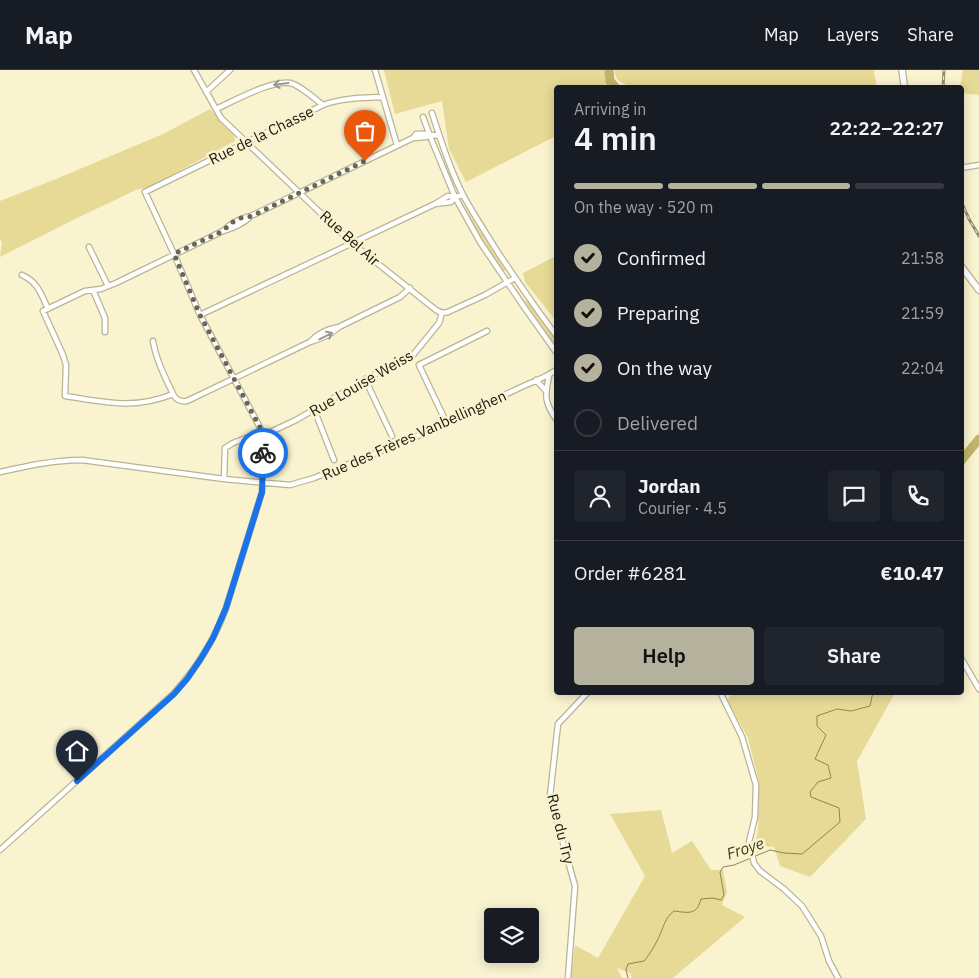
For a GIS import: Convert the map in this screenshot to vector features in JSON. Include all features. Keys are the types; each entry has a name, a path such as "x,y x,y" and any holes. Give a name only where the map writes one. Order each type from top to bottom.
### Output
{"street":[{"name":"Rue Bel Air","path":"194,70 221,118 352,242 442,313"},
{"path":"206,92 230,70"},
{"path":"375,70 397,146"},
{"path":"902,70 904,85"},
{"path":"216,109 256,90 280,83 292,83 323,105"},
{"name":"Rue de la Chasse","path":"174,254 144,192 332,101 382,97"},
{"path":"432,113 439,136 464,195 515,278 554,332"},
{"path":"423,117 455,197 480,242 554,349"},
{"path":"45,310 85,291 108,286 223,231 231,223 241,218 252,216 413,138 426,138 430,135 439,136"},
{"path":"964,168 979,165"},
{"path":"200,315 448,196 464,195"},
{"path":"89,247 108,286"},
{"path":"0,850 187,679 219,625 262,492 263,434 200,315 174,254"},
{"path":"964,270 979,290"},
{"path":"22,275 30,279 37,287 63,355 66,365 65,396 134,404 160,399 173,394"},
{"path":"442,313 470,302 515,278"},
{"path":"153,341 158,362 173,394 182,402 187,401 310,342 316,336 329,329 339,327 400,297 410,288"},
{"path":"93,290 105,318 105,332"},
{"name":"Rue Louise Weiss","path":"224,479 225,448 233,443 263,434 314,409 365,379 413,355 439,323 442,313"},
{"path":"446,422 419,365 487,331"},
{"name":"Rue des Frères Vanbellinghen","path":"0,472 49,462 82,460 262,483 290,484 304,482 412,439 536,380 549,376 554,372"},
{"path":"549,376 546,391 548,405 554,416"},
{"path":"365,379 392,436"},
{"path":"536,380 546,391"},
{"path":"314,409 334,460"},
{"path":"964,663 979,689"},
{"name":"Rue du Try","path":"568,978 576,886 550,796 558,724 585,695"},
{"path":"721,695 742,737 756,784 755,817 749,842 754,863 760,871 784,889 802,906 821,936 829,961 838,978"}],"shaded area":[{"path":"384,70 604,70 610,85 554,85 554,137 466,182 449,149 442,101 395,114"},
{"path":"615,70 874,70 876,85 626,85 622,83 615,74"},
{"path":"963,70 979,70 979,95 964,93 964,85 960,85"},
{"path":"210,109 229,128 235,141 147,188 138,189 0,257 2,243 0,238 0,201 163,134"},
{"path":"458,200 460,200 506,271 503,271 480,238"},
{"path":"554,257 554,318 525,282 523,273"},
{"path":"514,287 524,300 530,304 554,338 554,344"},
{"path":"731,695 894,695 857,761 866,819 810,877 780,866 774,847 762,846 756,839 758,830 759,782 748,738 727,700"},
{"path":"661,810 672,853 692,841 711,870 723,870 727,892 722,905 745,917 673,978 632,978 630,973 617,968 622,978 571,978 575,945 598,958 645,876 610,814"}],"waterway":[{"path":"609,70 610,81 613,85"},
{"path":"964,457 979,439"},
{"name":"Froye","path":"628,978 626,970 628,964 644,961 658,939 666,920 674,911 692,912 697,908 701,899 713,898 721,900 724,895 720,872 723,867 734,865 770,850 802,854 840,822 839,808 811,797 810,792 818,782 831,778 828,765 815,759 826,735 817,726 817,716 837,709 851,711 870,706 872,695"}],"railway":[{"path":"943,85 944,70"},
{"path":"964,208 979,236"}],"way so far":[{"path":"263,453 264,435 200,315 174,254 223,231 231,223 241,218 252,216 365,161"}],"route":[{"path":"77,781 174,694 187,679 213,638 226,608 262,492 263,453"}]}
